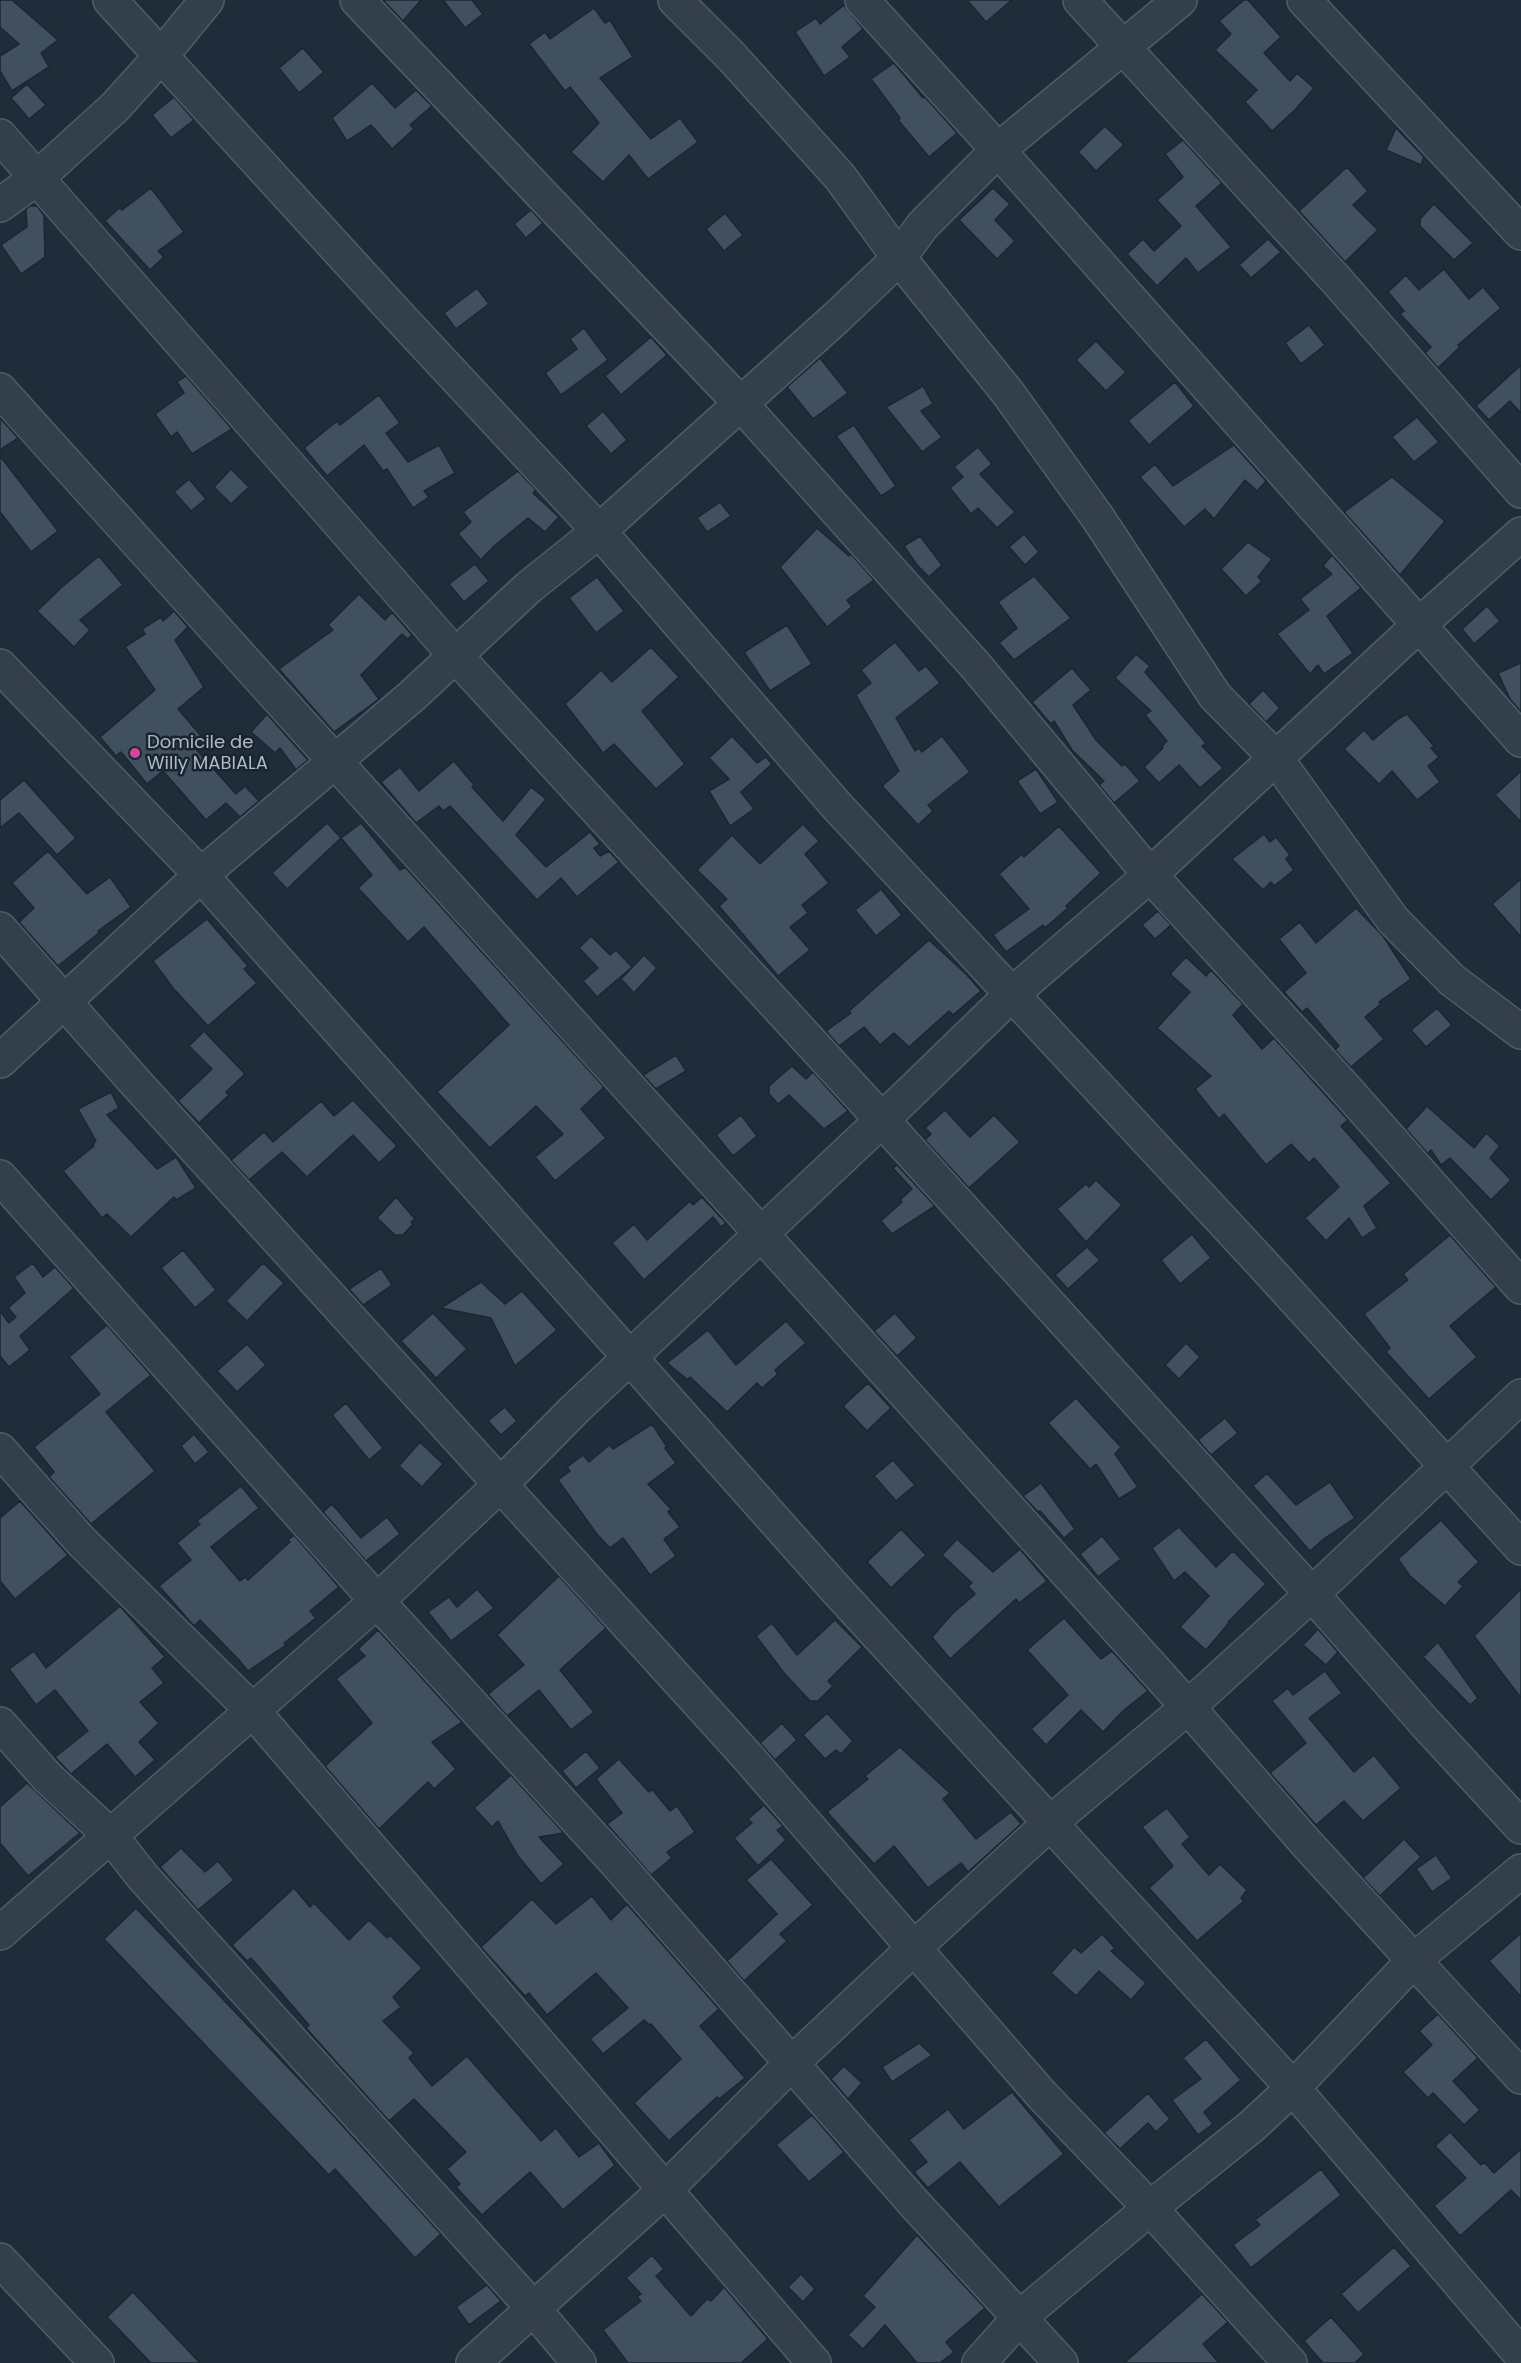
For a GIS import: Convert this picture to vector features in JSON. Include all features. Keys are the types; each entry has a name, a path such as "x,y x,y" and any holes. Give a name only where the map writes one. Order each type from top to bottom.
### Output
{"street":[{"path":"110,0 599,531 836,805 1259,1260 1521,1548"},
{"path":"0,205 37,178 115,107 207,0"},
{"path":"357,0 741,404 975,665 1150,875 1336,1078 1521,1287"},
{"path":"675,0 731,56 840,177 899,258 1008,393 1098,518 1215,696 1275,757 1393,920 1452,980 1521,1032"},
{"path":"862,0 998,150 1521,740"},
{"path":"1080,0 1338,282 1521,491"},
{"path":"0,1061 201,875 412,696 529,587 599,531 741,404 899,258 923,225 998,150 1180,0"},
{"path":"1304,0 1521,232"},
{"path":"0,136 455,655 882,1120 1312,1593 1426,1724 1521,1827"},
{"path":"0,390 1188,1707 1307,1844 1521,2077"},
{"path":"0,1934 377,1601 1011,995 1150,875 1275,757 1521,534"},
{"path":"0,666 201,875 832,1586 1293,2088 1521,2355"},
{"path":"0,929 746,1755 1041,2094 1150,2208 1290,2363"},
{"path":"0,1177 377,1601 612,1858 793,2062 912,2201 1061,2363"},
{"path":"473,2363 664,2191 793,2062 914,1948 1051,1822 1188,1707 1521,1396"},
{"path":"0,1450 81,1541 252,1710 814,2363"},
{"path":"0,1724 48,1778 110,1835 144,1877 533,2308 579,2363"},
{"path":"979,2363 1019,2318 1252,2126 1293,2088 1414,1960 1521,1871"},
{"path":"0,2260 97,2363"}],"building":[{"path":"0,0 12,0 58,40 41,53 49,67 12,91 0,71 0,56 19,44 0,27"},
{"path":"383,0 421,0 403,21"},
{"path":"443,0 472,0 483,14 465,28"},
{"path":"967,0 1012,0 986,22"},
{"path":"1244,0 1248,0 1281,37 1264,53 1290,81 1297,73 1314,88 1272,131 1245,102 1257,90 1215,50 1231,34 1219,21"},
{"path":"844,5 863,29 842,47 850,57 824,76 795,32 816,18 820,24"},
{"path":"594,8 605,23 610,20 633,57 600,78 651,139 680,118 698,142 648,179 629,155 603,182 571,152 599,123 570,87 565,91 529,44 545,32 550,39"},
{"path":"303,48 324,72 299,93 279,68"},
{"path":"894,63 923,98 925,97 957,133 929,157 898,120 900,118 871,79"},
{"path":"372,83 395,108 416,90 432,106 410,125 414,129 392,149 371,125 347,141 332,118"},
{"path":"27,84 46,105 29,119 11,98"},
{"path":"174,97 194,120 171,138 152,115"},
{"path":"1105,126 1124,145 1096,171 1078,152"},
{"path":"1396,128 1424,157 1421,165 1386,150"},
{"path":"1183,140 1222,183 1196,206 1231,247 1198,273 1186,258 1157,286 1127,254 1143,239 1154,251 1181,226 1157,200 1183,177 1165,154"},
{"path":"1347,167 1368,191 1353,205 1378,230 1345,262 1299,211"},
{"path":"151,188 184,232 158,251 164,257 150,270 105,221 119,208 122,210"},
{"path":"993,188 1010,204 995,220 1015,241 997,259 959,220"},
{"path":"1434,204 1473,243 1454,260 1420,226 1420,219"},
{"path":"30,206 37,206 44,215 45,257 21,274 1,245 27,227 26,209"},
{"path":"531,210 543,223 526,238 514,224"},
{"path":"725,213 743,235 724,251 706,229"},
{"path":"1268,239 1281,252 1251,278 1239,265"},
{"path":"1444,269 1469,299 1483,287 1501,308 1458,345 1460,347 1438,368 1425,353 1431,347 1400,314 1404,311 1388,292 1406,275 1419,290"},
{"path":"477,288 489,304 456,329 444,313"},
{"path":"1309,325 1325,345 1301,364 1285,343"},
{"path":"584,328 608,360 561,395 545,373 577,349 570,339"},
{"path":"651,337 667,355 621,395 605,376"},
{"path":"1096,341 1126,372 1106,391 1076,360"},
{"path":"820,358 848,393 813,419 787,387"},
{"path":"1521,365 1521,413 1510,401 1489,420 1476,406"},
{"path":"186,376 232,429 192,454 177,432 171,437 155,414 184,393 177,382"},
{"path":"1175,382 1194,406 1149,445 1128,421"},
{"path":"923,386 933,404 921,411 942,437 922,452 886,407"},
{"path":"379,395 400,423 386,433 408,462 439,445 455,473 424,491 429,497 413,508 387,469 383,471 364,445 327,476 304,448 337,421 340,425"},
{"path":"603,411 627,440 611,454 586,426"},
{"path":"1417,417 1439,442 1414,462 1392,437"},
{"path":"0,418 18,438 0,450"},
{"path":"854,425 896,486 881,496 836,436"},
{"path":"1234,445 1266,481 1257,491 1245,480 1214,519 1205,509 1184,527 1140,477 1155,464 1173,486"},
{"path":"978,447 992,464 980,474 1015,512 997,528 978,508 971,514 950,488 963,477 954,467"},
{"path":"0,456 58,531 31,552 0,512"},
{"path":"231,469 249,487 231,504 214,487"},
{"path":"518,471 536,490 533,493 559,517 545,532 528,518 481,560 458,534 471,522 463,512"},
{"path":"1392,477 1445,521 1400,575 1344,512"},
{"path":"189,479 206,499 191,511 174,492"},
{"path":"720,502 731,516 707,532 697,518"},
{"path":"817,528 849,556 851,554 874,580 847,600 852,607 827,627 780,567"},
{"path":"1024,534 1039,552 1025,565 1009,547"},
{"path":"920,536 942,565 929,577 917,565 904,546"},
{"path":"1248,542 1272,559 1258,577 1262,581 1246,596 1221,569"},
{"path":"1332,555 1361,588 1327,616 1353,653 1324,674 1318,665 1310,674 1277,634 1309,610 1300,599 1332,574 1323,566"},
{"path":"99,556 123,585 80,620 90,630 74,647 37,611"},
{"path":"475,564 489,581 464,602 449,584"},
{"path":"1034,576 1071,618 1014,660 999,643 1017,628 998,602"},
{"path":"597,577 624,611 596,633 569,598"},
{"path":"359,594 385,620 392,612 412,635 408,639 402,634 361,675 379,699 334,732 279,669 333,630 328,625"},
{"path":"1487,606 1500,621 1474,644 1462,629"},
{"path":"174,611 188,627 175,640 204,687 178,709 203,738 193,746 236,794 245,786 259,801 240,817 226,803 206,820 163,771 147,784 121,752 116,756 100,737 155,690 125,647 145,634 142,629 161,617 163,621"},
{"path":"787,625 812,664 770,691 744,652"},
{"path":"895,642 919,671 926,666 940,683 896,718 915,751 919,748 922,752 942,736 970,772 928,805 933,811 918,825 882,786 899,771 856,695 871,683 861,670"},
{"path":"651,647 679,677 642,711 685,764 656,789 614,744 603,753 565,704 601,670 612,682"},
{"path":"1136,654 1150,666 1145,672 1206,743 1202,746 1223,768 1200,788 1179,765 1159,783 1144,767 1167,741 1145,715 1151,711 1115,678"},
{"path":"1521,663 1521,712 1510,699 1498,673"},
{"path":"1072,668 1091,690 1073,705 1096,740 1122,766 1125,764 1140,781 1114,803 1099,785 1104,781 1072,750 1054,721 1051,724 1032,702"},
{"path":"1263,690 1280,708 1266,722 1249,704"},
{"path":"267,714 308,760 296,770 280,748 275,753 251,732"},
{"path":"1407,714 1434,746 1431,748 1439,757 1428,766 1440,782 1417,800 1392,771 1379,784 1344,749 1364,730 1373,740"},
{"path":"732,736 757,763 766,757 772,764 741,792 754,809 730,826 709,791 729,779 709,758"},
{"path":"454,761 474,785 472,787 503,821 531,787 546,799 516,835 546,867 590,832 600,844 594,848 600,856 609,851 619,862 577,897 561,878 537,900 450,806 443,811 439,806 416,823 381,782 400,767 419,791"},
{"path":"1036,769 1058,802 1040,814 1017,781"},
{"path":"1521,771 1521,822 1495,795"},
{"path":"24,780 76,838 57,855 19,813 0,828 0,800"},
{"path":"327,823 341,838 287,889 272,873"},
{"path":"361,823 400,870 405,867 604,1087 581,1109 606,1138 555,1181 535,1157 563,1134 536,1106 490,1148 437,1092 509,1025 424,927 408,942 358,888 372,875 341,838"},
{"path":"803,824 819,841 805,854 829,883 802,905 808,913 790,927 810,950 778,976 719,906 727,899 697,870 732,835 760,864"},
{"path":"1059,826 1101,873 1066,906 1068,908 1045,928 1043,925 1006,952 993,935 1029,909 999,874 1022,854 1024,857"},
{"path":"1264,834 1270,842 1276,837 1290,855 1286,859 1294,870 1274,886 1271,882 1263,890 1232,859"},
{"path":"48,851 87,894 110,877 131,907 98,931 100,932 58,966 19,922 34,908 12,883"},
{"path":"1521,879 1521,937 1492,904"},
{"path":"881,889 902,915 876,936 855,910"},
{"path":"1356,908 1383,936 1411,979 1379,1002 1381,1004 1365,1017 1384,1039 1351,1067 1335,1050 1339,1046 1307,1008 1302,1012 1284,992 1306,973 1279,939 1300,922 1316,943"},
{"path":"1158,911 1171,925 1155,939 1142,925"},
{"path":"207,919 248,966 244,969 257,983 208,1026 173,988 153,961"},
{"path":"591,936 610,955 616,950 632,967 597,997 583,981 598,968 579,948"},
{"path":"929,940 981,991 953,1015 949,1011 909,1047 894,1033 880,1045 864,1027 839,1046 826,1031 851,1013 849,1011"},
{"path":"644,955 657,968 634,993 621,979"},
{"path":"1186,957 1206,976 1211,970 1243,1004 1233,1015 1262,1049 1274,1038 1348,1120 1341,1126 1391,1183 1364,1206 1377,1228 1362,1238 1349,1218 1326,1241 1305,1218 1339,1187 1314,1158 1309,1163 1291,1144 1266,1165 1224,1114 1219,1119 1195,1089 1211,1076 1157,1028 1190,992 1170,974"},
{"path":"1437,1008 1452,1025 1426,1047 1411,1030"},
{"path":"204,1031 245,1074 226,1092 229,1095 199,1123 178,1101 212,1069 189,1046"},
{"path":"676,1055 686,1071 656,1089 643,1075"},
{"path":"792,1066 806,1079 813,1072 848,1111 824,1129 789,1095 778,1104 769,1094 769,1086"},
{"path":"111,1092 119,1108 107,1115 157,1169 176,1157 196,1188 176,1200 174,1197 131,1237 107,1214 102,1218 63,1171 94,1146 96,1141 78,1109"},
{"path":"353,1100 397,1146 379,1163 353,1135 307,1177 282,1152 249,1180 231,1160 264,1132 273,1142 321,1101 334,1116"},
{"path":"1427,1106 1474,1148 1486,1133 1500,1146 1490,1158 1511,1180 1491,1200 1450,1158 1441,1165 1431,1150 1428,1154 1406,1129"},
{"path":"945,1110 970,1137 994,1115 1020,1142 969,1188 925,1140 931,1134 925,1128"},
{"path":"741,1115 757,1136 733,1156 716,1135"},
{"path":"897,1165 935,1206 892,1234 881,1221 902,1202 900,1200 912,1189 893,1168"},
{"path":"1096,1180 1122,1205 1086,1242 1057,1209 1086,1184 1089,1187"},
{"path":"396,1197 415,1219 403,1235 395,1235 377,1218"},
{"path":"702,1197 726,1223 721,1227 713,1217 644,1280 612,1243 634,1224 647,1240 690,1201 693,1205"},
{"path":"1192,1234 1211,1258 1180,1284 1161,1260"},
{"path":"1450,1235 1496,1287 1450,1326 1477,1357 1429,1399 1386,1352 1390,1348 1364,1314 1408,1280 1403,1274"},
{"path":"1087,1247 1100,1260 1068,1289 1055,1275"},
{"path":"183,1250 216,1290 195,1308 161,1268"},
{"path":"33,1263 43,1277 55,1267 74,1288 20,1336 30,1350 9,1367 0,1356 0,1311 9,1323 16,1317 8,1308 25,1293 14,1277"},
{"path":"263,1263 284,1283 247,1321 226,1301"},
{"path":"381,1268 392,1285 363,1305 349,1289"},
{"path":"481,1282 505,1304 522,1291 557,1330 515,1366 491,1318 441,1308"},
{"path":"433,1313 467,1349 436,1378 401,1341"},
{"path":"895,1313 917,1338 897,1356 874,1331"},
{"path":"786,1321 806,1343 775,1370 778,1374 762,1388 757,1383 727,1412 690,1377 688,1380 667,1363 708,1330 736,1365"},
{"path":"107,1325 151,1375 106,1412 155,1471 91,1524 49,1477 54,1472 34,1447 100,1394 69,1357"},
{"path":"1186,1343 1200,1357 1179,1379 1165,1365"},
{"path":"247,1344 266,1365 237,1392 217,1371"},
{"path":"868,1383 891,1408 867,1431 843,1406"},
{"path":"1076,1398 1121,1447 1115,1454 1138,1487 1119,1499 1096,1464 1090,1469 1048,1423"},
{"path":"346,1403 383,1448 369,1460 332,1415"},
{"path":"505,1407 517,1421 501,1435 488,1421"},
{"path":"1225,1418 1238,1433 1211,1455 1198,1440"},
{"path":"652,1424 676,1463 648,1484 671,1509 668,1512 680,1527 664,1539 676,1556 650,1575 623,1538 610,1548 596,1533 558,1480 570,1471 567,1467 583,1455 589,1462 609,1445 613,1449"},
{"path":"194,1434 209,1452 195,1464 181,1446"},
{"path":"420,1442 443,1464 422,1487 399,1466"},
{"path":"893,1460 915,1485 896,1501 874,1476"},
{"path":"1267,1473 1296,1505 1330,1482 1355,1518 1310,1551 1253,1486"},
{"path":"1041,1483 1075,1529 1064,1538 1023,1496"},
{"path":"241,1486 259,1508 211,1547 240,1581 245,1577 248,1580 290,1542 288,1540 294,1535 339,1587 310,1611 316,1618 284,1643 286,1645 248,1671 200,1620 194,1626 159,1586 191,1560 177,1543 200,1524 197,1521"},
{"path":"20,1501 68,1555 15,1599 0,1581 0,1518"},
{"path":"332,1504 361,1538 387,1517 400,1534 366,1561 323,1512"},
{"path":"1441,1520 1479,1562 1458,1582 1463,1586 1445,1606 1410,1576 1398,1559"},
{"path":"1179,1527 1216,1567 1233,1551 1266,1584 1228,1622 1206,1650 1180,1627 1209,1596 1185,1572 1174,1581 1152,1548"},
{"path":"901,1529 926,1555 891,1588 867,1562"},
{"path":"1102,1536 1121,1559 1098,1577 1080,1554"},
{"path":"957,1539 993,1572 1020,1549 1047,1581 1019,1603 1016,1599 950,1659 932,1637 952,1614 975,1594 968,1586 972,1583 942,1555"},
{"path":"559,1576 606,1628 560,1670 594,1712 571,1730 539,1690 507,1716 488,1694 524,1665 497,1635"},
{"path":"477,1589 494,1608 451,1641 428,1612 449,1597 457,1607"},
{"path":"1521,1589 1521,1698 1474,1636"},
{"path":"120,1606 165,1657 152,1668 164,1683 140,1702 159,1723 139,1742 155,1760 135,1777 107,1744 71,1774 55,1757 88,1731 55,1690 36,1705 9,1669 34,1651 46,1668"},
{"path":"1064,1618 1101,1659 1112,1651 1148,1691 1124,1710 1103,1732 1081,1710 1046,1745 1031,1729 1068,1695 1027,1650"},
{"path":"835,1620 862,1647 828,1681 833,1686 818,1701 810,1701 784,1673 756,1636 772,1623 797,1655"},
{"path":"1318,1629 1338,1652 1326,1665 1303,1645"},
{"path":"378,1630 462,1722 432,1742 456,1769 434,1789 428,1782 379,1829 325,1766 372,1723 336,1679 365,1656 358,1649"},
{"path":"1438,1642 1478,1698 1470,1705 1423,1657"},
{"path":"1325,1671 1342,1693 1309,1718 1354,1772 1374,1755 1401,1788 1363,1821 1344,1801 1316,1825 1270,1773 1306,1743 1272,1701 1288,1688 1293,1695"},
{"path":"827,1713 853,1741 841,1754 836,1750 825,1759 803,1735"},
{"path":"782,1723 797,1740 775,1760 760,1743"},
{"path":"900,1747 950,1793 943,1799 976,1839 1011,1812 1021,1824 968,1872 961,1863 928,1888 894,1846 874,1864 827,1812 868,1779 865,1776"},
{"path":"586,1751 600,1768 576,1788 562,1771"},
{"path":"619,1759 649,1792 652,1789 670,1811 677,1806 695,1832 667,1852 672,1858 651,1875 607,1824 622,1813 596,1779"},
{"path":"511,1775 564,1833 539,1837 564,1864 541,1884 518,1856 498,1821 492,1827 474,1808"},
{"path":"27,1783 80,1833 28,1876 0,1843 0,1807"},
{"path":"764,1805 783,1826 777,1830 786,1840 758,1866 734,1838 752,1823 748,1819"},
{"path":"1167,1808 1190,1837 1182,1844 1209,1875 1220,1864 1247,1890 1241,1898 1244,1901 1197,1941 1149,1888 1173,1866 1142,1827"},
{"path":"1404,1839 1421,1857 1380,1896 1363,1878"},
{"path":"181,1848 205,1872 218,1861 234,1880 198,1910 160,1867"},
{"path":"1436,1855 1452,1878 1432,1892 1416,1869"},
{"path":"771,1859 813,1905 780,1934 787,1941 744,1981 727,1961 777,1914 746,1880"},
{"path":"294,1888 310,1907 314,1903 349,1940 369,1920 387,1938 390,1935 422,1968 393,1997 401,2007 383,2021 414,2053 409,2058 432,2086 467,2056 541,2141 556,2128 579,2157 599,2143 615,2165 563,2210 530,2172 482,2215 456,2187 460,2184 447,2169 466,2152 414,2099 389,2121 306,2028 309,2025 251,1958 247,1961 232,1945"},
{"path":"592,1896 611,1920 627,1904 719,2009 700,2026 745,2078 719,2099 717,2097 669,2141 634,2103 681,2059 651,2024 644,2020 603,2054 590,2039 628,2008 596,1973 547,2015 529,1993 525,1996 481,1947 532,1899 556,1924"},
{"path":"136,1908 320,2101 441,2234 415,2258 335,2169 329,2175 104,1939"},
{"path":"1521,1933 1521,1997 1489,1961"},
{"path":"1102,1934 1115,1948 1111,1951 1146,1983 1131,2000 1099,1971 1076,1996 1051,1973 1074,1947 1081,1953"},
{"path":"1438,2014 1478,2058 1453,2081 1480,2110 1464,2125 1433,2093 1428,2098 1403,2072 1432,2045 1419,2031"},
{"path":"1206,2039 1241,2080 1204,2112 1213,2124 1198,2135 1172,2100 1201,2079 1183,2058"},
{"path":"919,2043 932,2055 892,2082 882,2067"},
{"path":"844,2066 862,2083 848,2099 831,2079"},
{"path":"1012,2092 1064,2154 999,2207 960,2162 928,2188 914,2172 927,2162 909,2140 948,2109 964,2129"},
{"path":"1148,2093 1170,2119 1156,2132 1148,2123 1120,2149 1104,2133"},
{"path":"812,2115 844,2152 809,2182 776,2145"},
{"path":"1450,2132 1481,2165 1484,2162 1494,2173 1521,2149 1521,2200 1511,2190 1460,2236 1434,2206 1466,2178 1435,2146"},
{"path":"1321,2169 1341,2195 1251,2268 1233,2245 1260,2225 1255,2220"},
{"path":"917,2235 985,2308 946,2342 954,2352 940,2363 917,2363 885,2325 863,2349 848,2335 875,2307 863,2296"},
{"path":"1394,2247 1411,2266 1358,2313 1341,2294"},
{"path":"652,2255 664,2269 656,2276 691,2316 707,2299 711,2301 724,2287 768,2339 741,2363 628,2363 603,2330 641,2301 637,2297 641,2294 626,2278"},
{"path":"801,2274 815,2289 803,2302 788,2287"},
{"path":"487,2285 501,2301 469,2325 456,2307"},
{"path":"133,2292 200,2363 151,2363 107,2317"},
{"path":"1202,2294 1228,2322 1203,2344 1219,2363 1124,2363"},
{"path":"1331,2317 1364,2354 1355,2363 1323,2363 1304,2341"}],"place":[{"name":"Domicile de Willy MABIALA","path":"135,753"}]}
